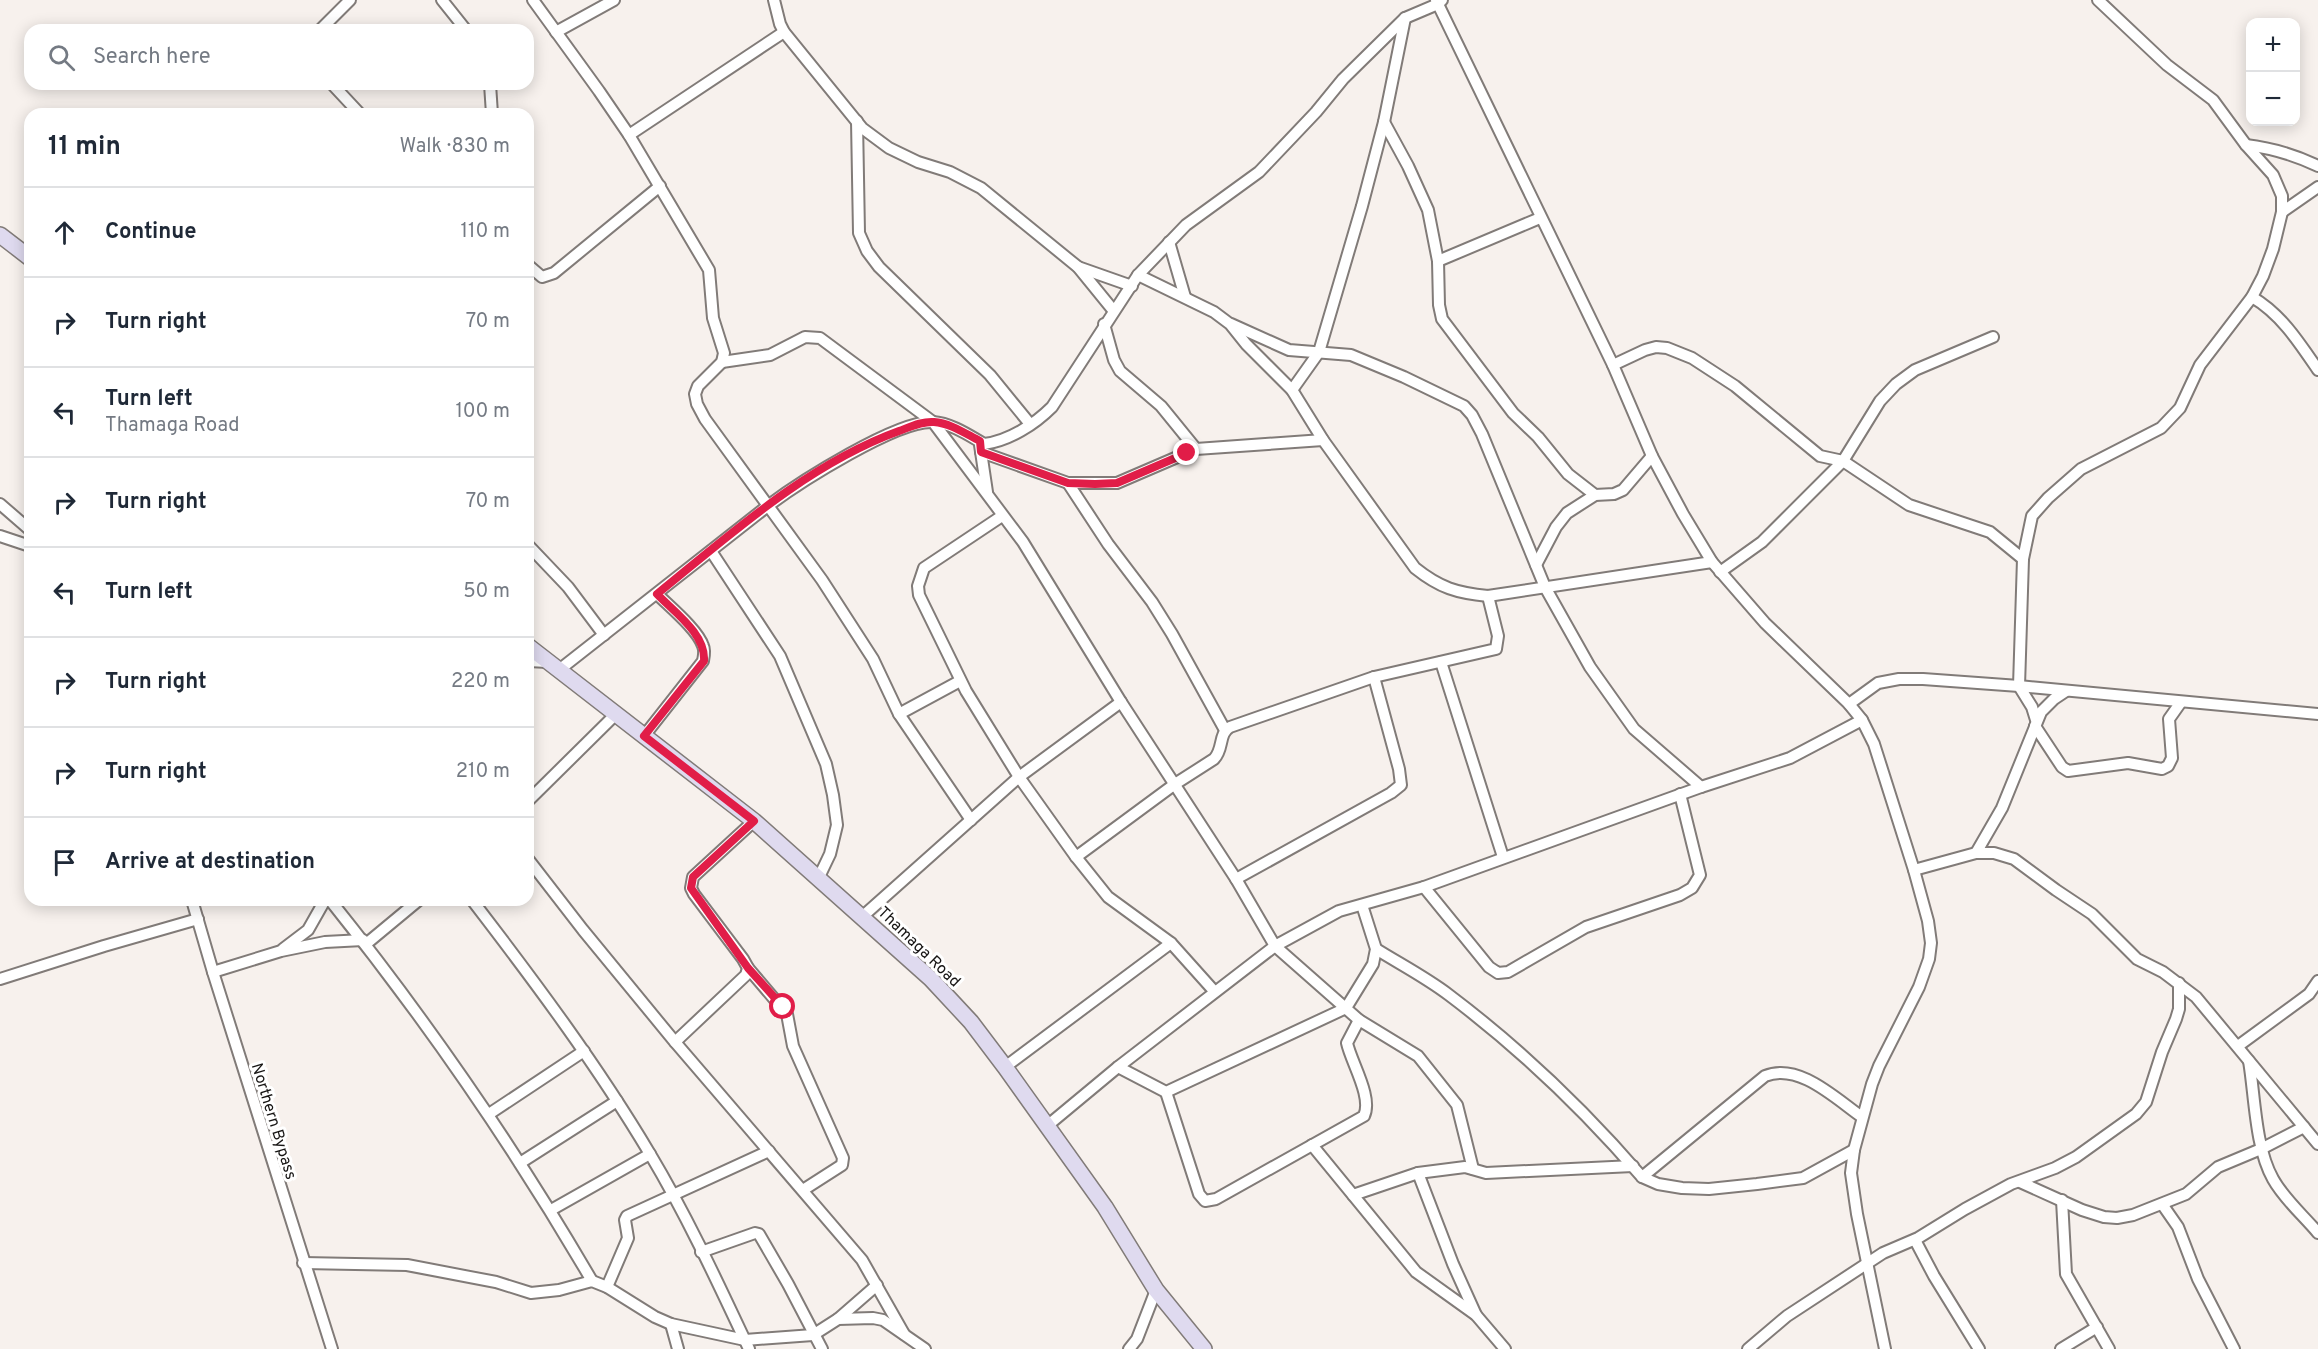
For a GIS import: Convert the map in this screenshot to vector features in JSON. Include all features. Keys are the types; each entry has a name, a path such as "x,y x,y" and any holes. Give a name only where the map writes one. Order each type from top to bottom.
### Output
{"main road":[{"path":"0,235 24,253"},
{"name":"Thamaga Road","path":"534,651 754,821 931,979 971,1022 1005,1067 1105,1207 1156,1290 1204,1349"}],"street":[{"path":"326,24 350,0"},
{"path":"442,0 461,24"},
{"path":"533,0 629,135 709,270 713,318 724,353 722,362 698,386 695,394 705,420 822,580 873,659 900,714 971,820"},
{"path":"774,0 784,32 862,128 889,148 918,162 950,172 981,188 1078,267 1113,310"},
{"path":"2098,0 2167,65 2213,100 2246,145 2273,175 2282,195 2282,212 2264,276 2252,297 2200,365 2180,408 2161,428 2080,469 2039,507 2029,524 2023,559 2019,686 2035,723 2062,767 2068,771 2128,763 2162,769 2169,766 2172,758 2169,719 2181,702"},
{"path":"981,446 999,441 1042,417 1052,407 1113,310 1138,276 1169,242 1186,225 1259,172 1316,112 1342,79 1405,18 1439,1 1540,218 1613,365 1652,456 1712,562 1765,623 1849,704 1862,720 1874,744 1914,870 1931,943 1929,958 1915,996 1879,1066 1862,1117 1851,1173 1885,1349"},
{"path":"556,32 606,2"},
{"path":"1292,390 1319,352 1384,122 1405,18"},
{"path":"629,135 784,32"},
{"path":"338,90 354,108"},
{"path":"490,90 492,108"},
{"path":"857,121 859,232 867,251 879,267 990,375 1030,424"},
{"path":"1384,122 1428,210 1438,261 1439,305 1442,319 1513,413 1533,431 1568,474 1595,495"},
{"path":"2246,145 2265,147 2318,166"},
{"path":"534,270 542,277 554,273 660,186"},
{"path":"2282,212 2318,187"},
{"path":"1438,261 1540,218"},
{"path":"1169,242 1185,297"},
{"path":"1078,267 1132,286"},
{"path":"1138,276 1214,312 1230,324 1289,350 1351,355 1464,406 1472,415 1482,434 1545,587 1590,667 1634,729 1701,786"},
{"path":"2252,297 2268,306 2287,326 2318,370"},
{"path":"1104,324 1114,360 1120,371 1161,406 1196,449"},
{"path":"1230,324 1246,344 1292,390 1323,440 1415,568 1429,579 1457,593 1488,596 1593,582 1712,562"},
{"path":"722,362 770,355 805,337 820,338 933,422 1023,542 1121,702 1236,879 1275,946 1359,1020 1412,1052 1454,1099 1460,1111 1473,1169"},
{"path":"1720,572 1762,542 1843,461 1880,401 1896,384 1915,370 1993,337"},
{"path":"1613,365 1656,347 1667,348 1692,358 1735,386 1818,455 1843,461 1909,505 1990,532 2023,559"},
{"path":"534,662 554,666 604,635 793,488 854,451 920,424 933,422 947,425 981,446 1068,483 1117,483 1196,449 1323,440"},
{"path":"981,446 987,493"},
{"path":"1536,565 1560,520 1567,513 1595,495 1614,494 1623,490 1652,456"},
{"path":"1068,483 1108,544 1157,610 1225,730 1220,753 1208,764 1175,784 1076,857"},
{"path":"0,504 24,525"},
{"path":"1002,516 924,568 918,586 920,595 953,661 960,681 1020,777 1076,857 1108,897 1171,943 1214,991"},
{"path":"0,536 24,544"},
{"path":"534,551 568,587 604,635"},
{"path":"711,551 780,656 826,764 837,825 830,854 819,877"},
{"path":"644,736 704,661 704,647 698,637 657,594"},
{"path":"1225,730 1374,677 1496,649 1498,636 1488,596"},
{"path":"1441,662 1503,857"},
{"path":"1236,879 1392,793 1401,785 1399,769 1374,677"},
{"path":"1849,704 1872,686 1899,679 2019,686 2318,714"},
{"path":"900,714 960,681"},
{"path":"1977,854 2002,808 2035,723 2046,705 2066,691"},
{"path":"863,916 1020,777 1121,702"},
{"path":"534,795 616,714"},
{"path":"1047,1126 1214,991 1275,946 1339,911 1424,887 1701,786 1796,755 1862,720"},
{"path":"1424,887 1489,967 1498,973 1508,972 1586,927 1680,895 1692,888 1700,875 1680,794"},
{"path":"754,821 693,877 691,882 694,894 748,968 787,1014 793,1046 843,1158 842,1165 803,1190"},
{"path":"1914,870 1977,854 1994,853 2014,859 2092,914 2138,959 2179,983 2196,998 2318,1144"},
{"path":"534,867 675,1042 862,1260 904,1334"},
{"path":"1166,1092 1346,1008 1373,964 1376,949 1362,905"},
{"name":"Northern Bypass","path":"194,906 303,1263 332,1349"},
{"path":"281,951 308,930 322,906"},
{"path":"335,906 426,1023 489,1114 551,1210 592,1281"},
{"path":"213,972 281,951 325,942 364,942 411,906"},
{"path":"477,906 532,977 584,1051 650,1154 747,1346"},
{"path":"0,979 198,919"},
{"path":"1005,1067 1171,943"},
{"path":"1376,949 1449,994 1501,1038 1587,1118 1642,1177 1658,1184 1709,1189 1792,1179 1810,1175 1854,1150"},
{"path":"675,1042 743,979 748,968"},
{"path":"2238,1046 2313,998 2318,981"},
{"path":"1748,1349 1787,1316 1894,1247 1915,1240 2011,1184 2076,1157 2142,1109 2179,1009 2179,983"},
{"path":"1118,1067 1166,1092 1199,1194 1205,1201 1216,1198 1366,1113 1364,1093 1347,1042 1359,1020"},
{"path":"489,1114 584,1051"},
{"path":"2248,1059 2261,1149 2274,1180 2318,1233"},
{"path":"1642,1177 1765,1076 1773,1073 1794,1074 1862,1117"},
{"path":"520,1163 617,1101"},
{"path":"2020,1182 2082,1210 2104,1217 2117,1218 2133,1215 2193,1189 2209,1172 2304,1127"},
{"path":"1312,1145 1416,1272 1476,1315 1505,1349"},
{"path":"607,1287 628,1238 626,1218 672,1194 770,1151"},
{"path":"551,1210 650,1154"},
{"path":"1353,1195 1418,1173 1465,1167 1486,1173 1633,1166"},
{"path":"1418,1173 1453,1264 1476,1315"},
{"path":"2062,1200 2066,1274 2109,1349"},
{"path":"2162,1204 2178,1227 2198,1279 2234,1349"},
{"path":"701,1252 755,1233 759,1234 822,1349"},
{"path":"1915,1240 1934,1276 1979,1349"},
{"path":"303,1263 407,1265 496,1282 531,1293 559,1290 592,1281 607,1287 655,1317 671,1324 747,1346 813,1335 838,1319 877,1285"},
{"path":"1129,1349 1137,1340 1156,1290"},
{"path":"838,1319 883,1320 926,1349"},
{"path":"671,1324 678,1349"},
{"path":"2061,1349 2097,1327"}],"route":[{"path":"783,1007 748,968 744,959 691,888 693,877 754,821 644,736 704,661 704,647 698,637 657,594 793,488 854,451 920,424 933,422 947,425 980,441 981,452 1068,483 1117,483 1187,453"}]}
